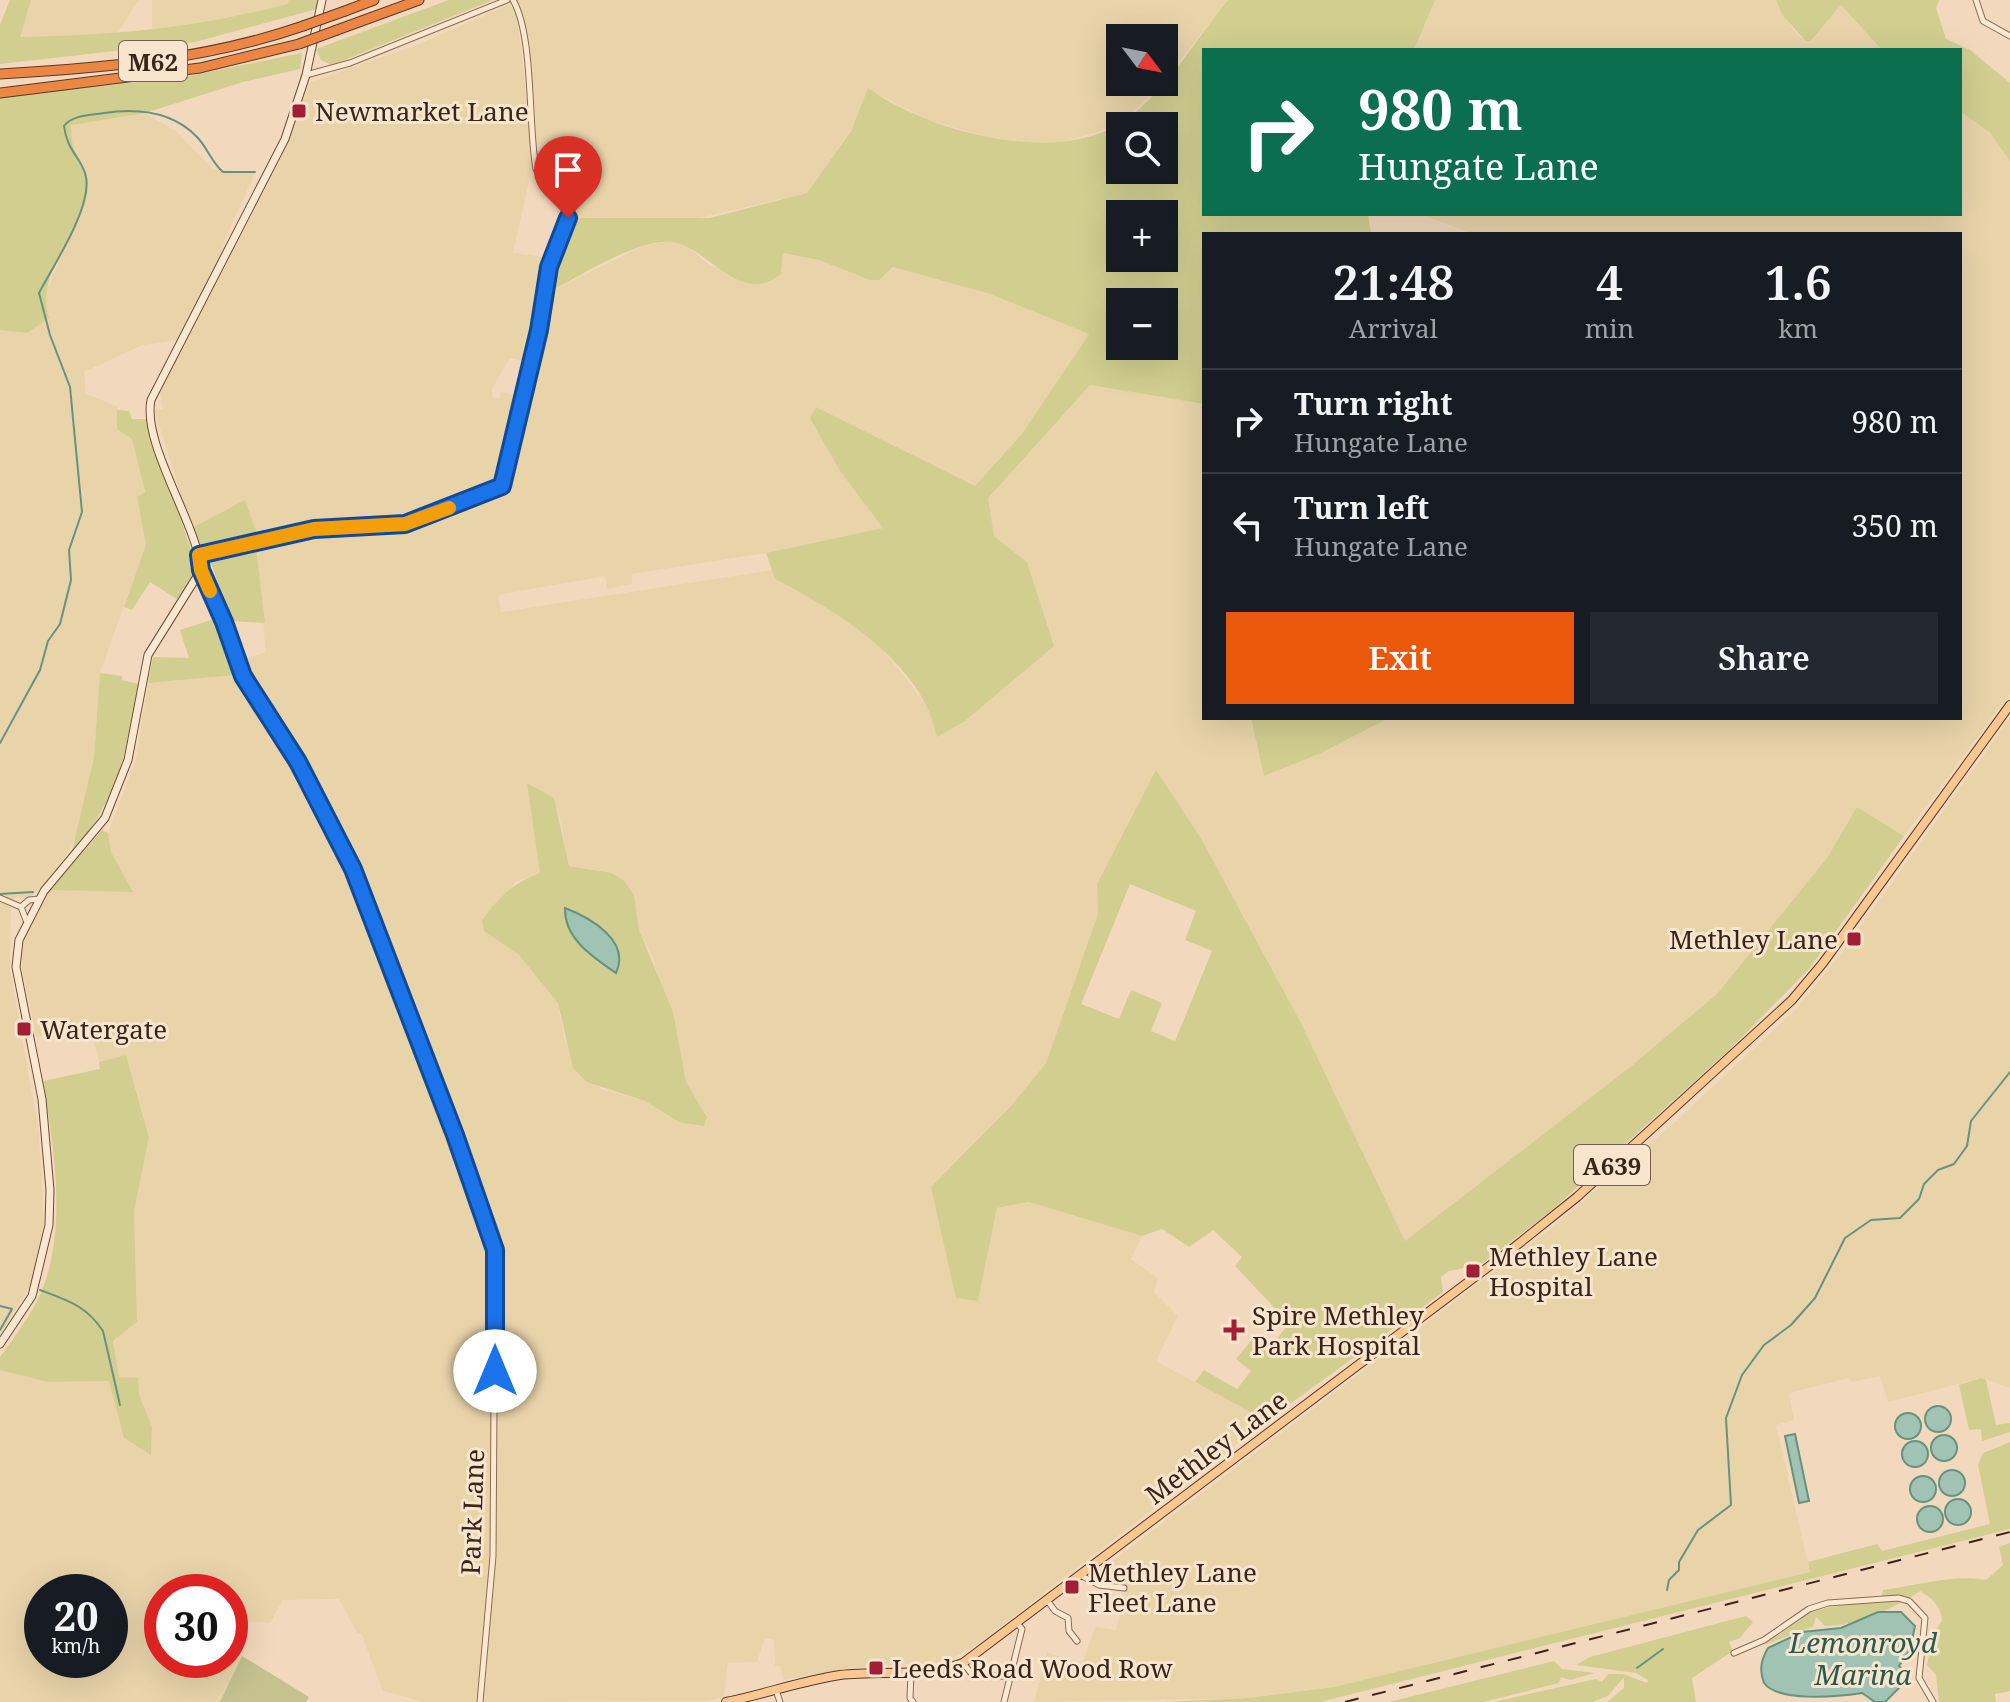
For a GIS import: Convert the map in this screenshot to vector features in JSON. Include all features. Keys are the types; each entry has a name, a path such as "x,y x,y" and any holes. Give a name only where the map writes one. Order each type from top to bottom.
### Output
{"highway":[{"name":"M62","path":"0,74 110,67 190,55 303,26 374,0"},
{"name":"M62","path":"0,93 200,68 299,44 419,0"}],"main road":[{"path":"0,1344 32,1296 49,1225 50,1190 42,1099 16,967 19,940 26,920 39,899 105,818 128,760 148,655 201,570 199,555 173,493 150,416 151,400 285,139 306,75 322,0"},
{"name":"Methley Lane","path":"1080,1574 1523,1240 1577,1197 1762,1031 1823,963 2010,705"},
{"name":"A639","path":"726,1702 845,1675 947,1669 963,1663 1080,1574"}],"street":[{"path":"199,555 314,529 405,524 502,486 539,330 549,267 568,218 566,185 540,176 536,169 530,94 519,19 510,0 364,58 306,75"},
{"path":"1976,0 1983,21 2010,36"},
{"name":"Park Lane","path":"201,570 243,676 298,762 353,869 429,1065 495,1250 493,1556 480,1702"},
{"path":"0,898 21,907 26,920"},
{"path":"21,907 29,900 39,899"},
{"path":"1080,1574 1099,1585 1124,1588"},
{"path":"1734,1653 1764,1640 1819,1605 1884,1597 1904,1599 1925,1618 1918,1674 1933,1702"},
{"path":"1047,1600 1055,1611 1068,1618 1069,1631 1077,1641"},
{"path":"1004,1702 1022,1629 1017,1623"},
{"path":"963,1663 971,1673 1011,1677"},
{"path":"911,1672 913,1702"},
{"path":"776,1689 780,1702"}],"shaded area":[{"path":"10,0 31,0 20,37 154,29 252,13 287,4 289,0 319,0 317,9 195,42 0,64 0,25"},
{"path":"31,0 139,0 117,34 19,37"},
{"path":"152,0 289,0 287,4 217,22 152,32"},
{"path":"449,0 493,0 332,65 321,60 316,49"},
{"path":"517,0 1228,0 1178,63 1178,24 1106,24 1106,96 1149,96 1133,112 1106,112 1106,128 1100,131 1062,142 1024,143 986,137 928,120 868,89 851,130 807,193 691,220 571,218 570,192 594,192 596,148 536,144 535,109"},
{"path":"1228,0 1435,0 1415,48 1202,48 1202,216 1368,216 1371,232 1202,232 1202,404 1090,385 988,498 994,536 1027,562 1054,646 965,721 937,737 929,710 896,663 850,624 775,579 766,553 883,528 840,471 810,418 816,407 975,486 1021,435 1089,334 990,294 893,267 879,280 870,280 819,260 783,253 781,274 766,283 752,284 738,280 685,246 658,242 625,252 547,293 552,265 571,218 710,218 807,193 851,131 868,88 924,118 994,138 1030,142 1064,141 1106,130 1106,184 1178,184 1178,112 1135,112 1153,96 1178,96 1178,66"},
{"path":"1435,0 1776,0 1782,15 1800,37 1812,41 1841,5 1880,48 1415,48"},
{"path":"1776,0 1939,0 1936,8 1946,39 1970,50 2010,83 2010,161 1990,133 1962,112 1962,48 1880,48 1841,5 1811,41 1806,41 1782,15"},
{"path":"508,5 515,9 519,32 532,144 530,177 513,253 543,257 541,265 546,266 526,362 510,358 492,389 492,396 499,399 501,392 518,396 499,484 399,519 301,524 257,534 245,501 192,528 154,410 163,409 160,392 279,163 310,82 417,45"},
{"path":"302,53 300,69 243,82 145,113 71,125 73,146 86,176 87,195 48,286 46,302 49,318 27,333 0,330 0,97 184,77"},
{"path":"1962,112 1990,133 2010,161 2010,694 1904,836 1857,807 1827,858 1717,994 1630,1067 1405,1241 1301,1023 1202,840 1156,771 1097,884 1098,914 1046,1063 1011,1106 978,1301 997,1208 1029,1202 1142,1236 1131,1259 1158,1278 1154,1292 1178,1316 1156,1361 1267,1421 978,1644 946,1662 851,1668 783,1680 781,1666 775,1666 774,1640 765,1638 757,1662 728,1663 724,1697 707,1701 424,1702 383,1691 361,1633 357,1633 339,1599 283,1600 270,1623 248,1621 248,1574 144,1574 144,1678 231,1678 220,1702 0,1702 0,1370 48,1382 110,1381 124,1438 151,1454 152,1427 139,1394 138,1379 119,1377 113,1340 137,1322 134,1211 149,1137 143,1113 126,1055 99,1062 91,1028 36,1037 21,965 24,933 46,895 54,890 132,891 111,852 108,833 136,759 148,683 234,675 234,662 266,652 256,548 310,536 397,531 424,523 507,487 547,293 643,246 670,241 687,246 710,265 772,282 781,273 783,253 819,260 870,280 879,280 893,267 990,294 1089,334 1021,435 975,486 816,407 840,471 884,528 766,553 632,574 632,584 607,589 605,576 498,595 501,612 772,570 775,579 832,609 880,646 932,712 937,736 1027,562 994,536 987,498 1090,385 1202,404 1202,720 1251,720 1264,776 1319,754 1385,720 1962,720 1962,232 1469,232 1425,216 1962,216","holes":["528,784 558,809 569,866 593,869 634,895 639,930 653,958 686,1082 707,1116 679,1122 645,1101 601,1089 564,1039 558,1003 536,972 501,939 484,931 515,882 540,873"]},
{"path":"145,113 177,132 213,169 255,173 227,235 216,270 180,340 143,345 84,372 86,394 117,406 118,429 132,438 145,493 137,498 146,545 100,673 94,757 80,823 70,850 32,896 15,898 11,902 10,970 39,1133 44,1222 31,1285 0,1334 0,330 27,333 45,308 47,289 87,197 78,159 70,145 70,125"},
{"path":"117,410 129,411 132,419 147,419 195,562 194,574 177,599 150,582 132,610 124,607 146,545 137,497 145,492 132,439 117,429"},
{"path":"245,500 257,534 203,550 192,528"},
{"path":"256,548 265,623 230,621 210,559"},
{"path":"217,618 234,662 235,675 148,683 153,657 189,658 180,630"},
{"path":"100,673 122,676 122,680 138,684 125,753 111,793 88,832 72,851 94,757"},
{"path":"2010,718 2010,1388 1981,1378 1888,1402 1880,1376 1852,1382 1850,1378 1789,1393 1794,1420 1776,1425 1810,1572 1334,1687 1248,1698 1034,1702 1047,1652 1082,1664 1095,1627 1116,1630 1126,1586 1090,1578 1554,1226 1674,1123 1795,1010 1842,952"},
{"path":"1251,720 1385,720 1319,754 1264,776"},
{"path":"1156,770 1202,840 1301,1023 1405,1241 1630,1067 1717,994 1827,858 1857,807 1904,836 1809,969 1728,1051 1551,1211 1480,1265 1449,1271 1441,1277 1443,1292 1267,1421 1195,1382 1204,1370 1237,1389 1251,1371 1236,1359 1255,1336 1271,1347 1289,1323 1235,1266 1242,1257 1213,1230 1189,1247 1162,1229 1142,1236 1029,1202 997,1208 978,1301 956,1298 931,1187 1011,1106 1046,1063 1098,914 1097,884","holes":["1130,884 1196,911 1185,940 1212,951 1175,1041 1151,1031 1162,1003 1131,990 1119,1019 1081,1004"]},
{"path":"527,783 554,798 569,866 612,873 624,881 634,895 639,930 673,1012 686,1082 707,1117 704,1126 679,1122 645,1101 587,1082 573,1068 558,1003 519,955 484,931 482,920 501,898 514,886 540,873"},
{"path":"102,830 108,833 111,852 133,892 54,890 46,895"},
{"path":"126,1055 149,1137 134,1211 137,1322 113,1341 119,1377 138,1378 139,1394 152,1427 151,1455 124,1438 109,1381 48,1382 0,1370 0,1357 40,1295 54,1244 56,1189 43,1081 100,1069 99,1062"},
{"path":"1981,1378 1986,1380 1996,1425 2010,1423 2010,1432 1982,1441 1981,1429 1969,1430 1959,1385"},
{"path":"2010,1442 2010,1529 1320,1702 1165,1702 1248,1698 1334,1687 1810,1572 1808,1562 1877,1544 1882,1551 1990,1524 1978,1465 1983,1453"},
{"path":"2010,1543 2010,1691 1995,1694 1996,1702 1939,1702 1936,1675 1927,1665 1933,1634 1942,1621 1936,1603 1920,1591 1861,1620 1825,1626 1816,1617 1813,1627 1762,1646 1813,1610 1881,1600 1883,1590 1949,1579 1986,1580 2003,1565 1999,1547"},
{"path":"1746,1616 1753,1622 1740,1638 1729,1642 1733,1651 1692,1678 1696,1702 1607,1702 1624,1688 1624,1677 1608,1696 1592,1702 1493,1702 1596,1679 1602,1682 1608,1674 1623,1674 1647,1683 1648,1680 1636,1673 1576,1665 1590,1657"},
{"path":"248,1660 309,1697 306,1702 220,1702 231,1678 248,1678"},
{"path":"1554,1661 1562,1669 1595,1673 1570,1680 1561,1677 1559,1683 1484,1702 1389,1702"}],"water":[{"path":"565,908 606,932 618,951 616,973 589,954 575,938 569,929"},
{"path":"1938,1406 1948,1409 1951,1419 1948,1429 1938,1432 1928,1429 1925,1419 1928,1409"},
{"path":"1908,1413 1918,1416 1921,1426 1918,1436 1908,1439 1898,1436 1895,1426 1898,1416"},
{"path":"1795,1434 1809,1501 1799,1503 1785,1436"},
{"path":"1944,1435 1954,1438 1957,1448 1954,1458 1944,1461 1934,1458 1931,1448 1934,1438"},
{"path":"1915,1441 1925,1444 1928,1454 1925,1464 1915,1467 1905,1464 1902,1454 1905,1444"},
{"path":"1952,1470 1962,1473 1965,1483 1962,1493 1952,1496 1942,1493 1939,1483 1942,1473"},
{"path":"1923,1476 1933,1479 1936,1489 1933,1499 1923,1502 1913,1499 1910,1489 1913,1479"},
{"path":"1958,1499 1968,1502 1971,1512 1968,1522 1958,1525 1948,1522 1945,1512 1948,1502"},
{"path":"1930,1506 1940,1509 1943,1519 1940,1529 1930,1532 1920,1529 1917,1519 1920,1509"},
{"name":"Lemonroyd Marina","path":"1878,1612 1901,1612 1915,1626 1910,1650 1899,1666 1907,1669 1908,1679 1885,1702 1875,1702 1862,1693 1794,1696 1771,1689 1764,1683 1762,1665 1768,1648 1802,1632 1841,1628"}],"waterway":[{"path":"0,743 40,670 48,641 60,624 71,580 69,550 82,512 70,387 50,335 39,293 70,236 86,190 84,171 68,142 64,126 88,115 129,111 154,113 187,128 201,141 223,172 255,172"},
{"path":"0,894 33,892"},
{"path":"1667,1590 1669,1580 1679,1570 1679,1562 1698,1530 1731,1505 1726,1418 1742,1375 1764,1345 1791,1325 1815,1298 1845,1238 1871,1220 1900,1218 1919,1199 1924,1184 1938,1170 1954,1164 1967,1146 1971,1121 2010,1072"},
{"path":"40,1290 82,1309 103,1331 120,1405"},
{"path":"0,1306 12,1309 0,1330"},
{"path":"1637,1668 1663,1649"}],"railway":[{"path":"1345,1702 2010,1532"}],"slow traffic":[{"path":"210,591 201,570 199,555 314,529 405,524 449,508"}],"place":[{"name":"Newmarket Lane","path":"299,111"},
{"name":"Methley Lane","path":"1854,939"},
{"name":"Watergate","path":"24,1029"},
{"name":"Methley Lane Hospital","path":"1473,1271"},
{"name":"Spire Methley Park Hospital","path":"1234,1330"},
{"name":"Methley Lane Fleet Lane","path":"1072,1587"},
{"name":"Leeds Road Wood Row","path":"876,1668"}],"route":[{"path":"495,1371 495,1250 455,1135 353,869 298,762 243,676 201,570 199,555 314,529 405,524 502,486 539,330 549,267 568,218"}]}
